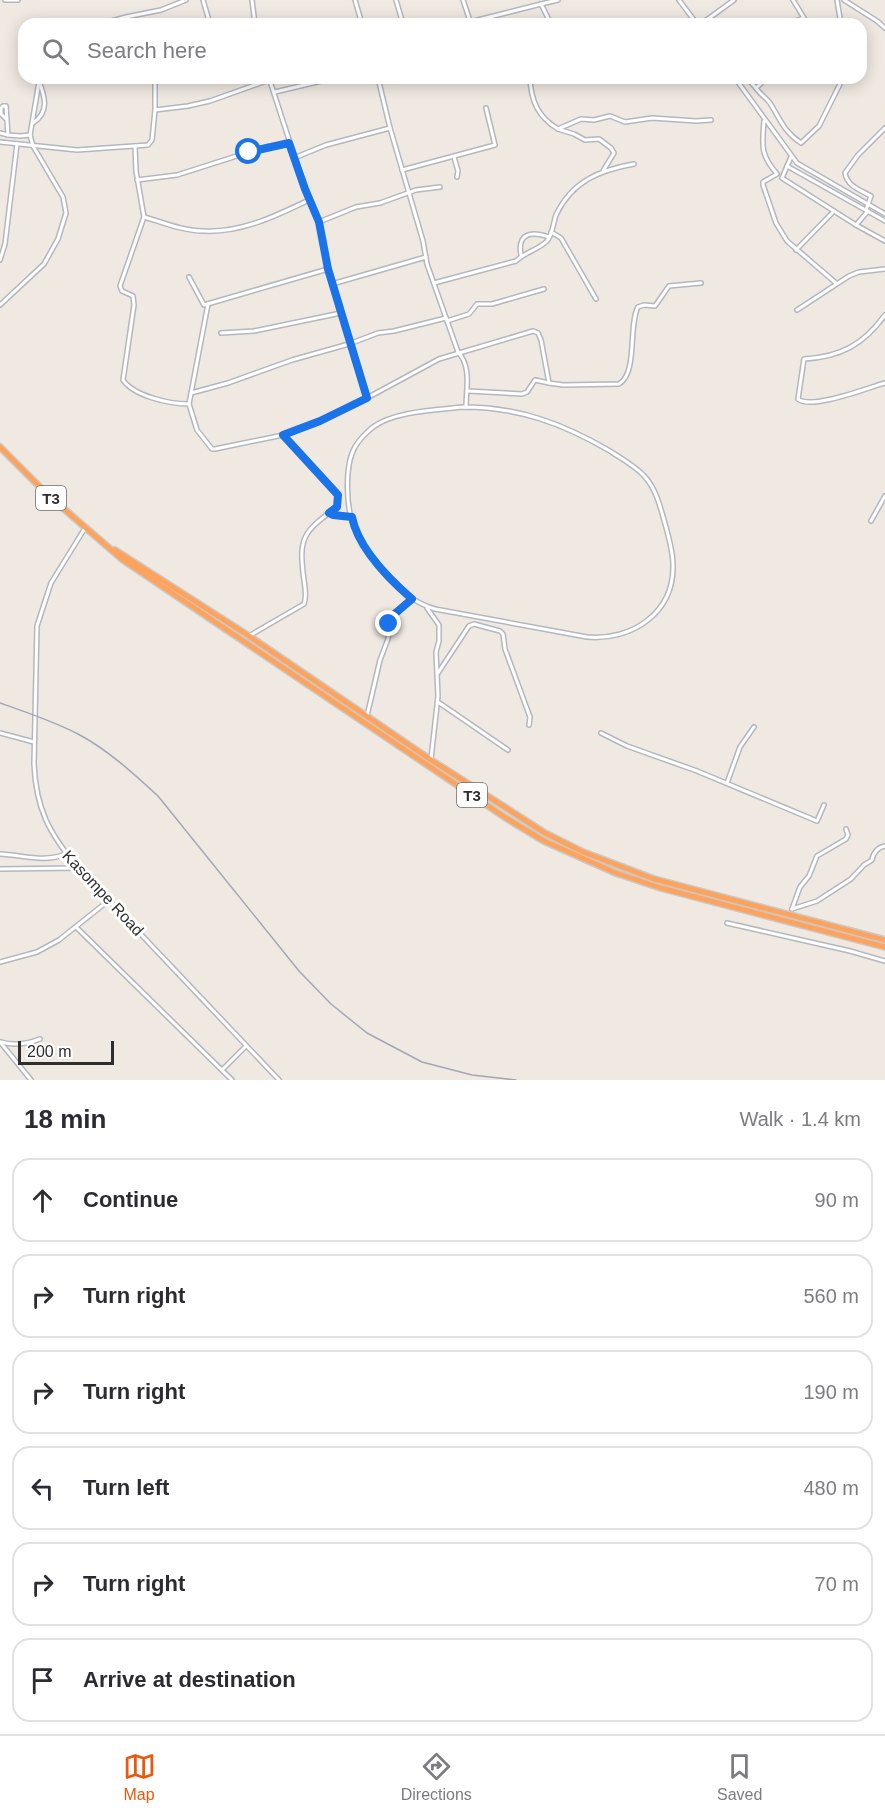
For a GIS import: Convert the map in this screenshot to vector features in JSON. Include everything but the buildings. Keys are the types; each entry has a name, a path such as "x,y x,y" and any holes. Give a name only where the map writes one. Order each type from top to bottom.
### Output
{"highway":[{"name":"T3","path":"0,447 34,482 123,561 506,818 544,841 590,863 661,888 885,947"},
{"name":"T3","path":"106,545 249,636 510,813 583,852 654,879 885,939"}],"street":[{"path":"5,0 18,0"},
{"path":"120,18 161,10 186,0"},
{"path":"203,0 208,18"},
{"path":"252,0 254,18"},
{"path":"356,0 360,18"},
{"path":"396,0 401,18"},
{"path":"463,0 469,18"},
{"path":"489,18 558,0"},
{"path":"679,0 694,18"},
{"path":"708,18 734,0"},
{"path":"793,0 804,18"},
{"path":"837,0 840,18"},
{"path":"844,0 885,28"},
{"path":"541,4 547,18"},
{"path":"0,305 44,264 58,239 66,213 59,189 33,146 30,135 38,84"},
{"path":"33,123 41,118 43,112 44,94 40,84"},
{"path":"0,142 86,150 151,143 155,84"},
{"path":"155,110 210,101 256,84"},
{"path":"271,84 294,158 319,222 328,269 367,398"},
{"path":"275,92 309,84"},
{"path":"379,84 426,257 446,319 458,352 463,359 468,392 466,407"},
{"path":"531,84 540,116 558,129 585,140 596,139 606,143 614,153 603,171"},
{"path":"739,84 799,165 885,214"},
{"path":"752,84 771,105 779,122 794,139 801,143 819,126 840,84"},
{"path":"756,88 760,84"},
{"path":"402,170 495,145 486,108"},
{"path":"558,129 581,119 594,120 613,116 625,122 652,118 696,122 711,120"},
{"path":"764,119 762,144 769,165 777,174 763,182 763,189 778,228 796,250 836,283"},
{"path":"7,120 8,135"},
{"path":"294,158 326,146 390,128"},
{"path":"856,225 867,211 871,196 850,184 845,173 858,155 885,129"},
{"path":"0,133 30,135"},
{"path":"137,180 177,175 266,147 289,143"},
{"path":"0,260 7,231 17,144"},
{"path":"135,146 137,180 144,217 120,286 122,291 133,296 134,305 123,380 155,399 189,404"},
{"path":"454,157 457,177"},
{"path":"791,157 782,178 804,190 834,212 885,241"},
{"path":"434,283 512,262 540,246 549,237 556,216 565,202 586,180 603,171 634,164"},
{"path":"787,166 885,221"},
{"path":"319,222 344,211 380,203 408,193 440,187"},
{"path":"144,217 180,228 203,231 258,223 309,200"},
{"path":"796,250 834,212"},
{"path":"551,231 551,234 561,237 596,299"},
{"path":"521,256 519,244 522,239 533,234 549,237"},
{"path":"333,284 426,257"},
{"path":"189,276 202,303 208,304 328,269"},
{"path":"797,310 836,283 859,272 885,269"},
{"path":"468,392 524,393 535,380 557,385 578,386 621,383 626,376 633,352 633,320 638,308 644,305 655,306 669,286 701,283"},
{"path":"190,393 228,383 378,333 469,314 477,304 494,304 544,289"},
{"path":"208,304 189,404 197,430 212,449 283,435 320,421 431,363 458,352 536,332 541,339 549,383"},
{"path":"221,333 254,331 341,314"},
{"path":"885,315 869,335 859,343 827,356 804,359 798,399 804,402 825,400 885,383"},
{"path":"466,407 506,410 549,420 600,446 638,471 652,488 662,514 671,549 672,578 666,599 659,611 637,628 611,637 587,637 426,606 412,599 394,583 360,539 352,517 348,488 350,465 355,447 378,424 395,417 466,407"},
{"path":"249,636 303,604 306,597 301,558 303,540 311,528 337,507 338,495 283,435"},
{"path":"871,521 885,496"},
{"path":"329,513 352,517"},
{"name":"Kasompe Road","path":"85,528 51,583 37,626 34,742 35,784 38,799 50,832 78,868 279,1080"},
{"path":"367,717 380,660 388,639 390,618 412,599"},
{"path":"426,606 439,625 436,652 438,702 431,760"},
{"path":"438,672 469,626 474,624 500,631 530,717 529,725"},
{"path":"438,702 508,750"},
{"path":"727,783 740,747 754,727"},
{"path":"0,733 34,742"},
{"path":"601,733 647,754 727,783 818,821 824,805"},
{"path":"788,915 800,887 807,881 817,856 846,838 848,836 846,829"},
{"path":"792,909 817,901 851,879 864,865 873,860 873,855 879,848 885,846"},
{"path":"0,854 33,859 66,854"},
{"path":"0,869 78,868"},
{"path":"0,962 37,952 59,940 108,901"},
{"path":"727,923 885,961"},
{"path":"76,927 232,1080"},
{"path":"0,1042 15,1044 40,1039"},
{"path":"0,1042 31,1080"},
{"path":"222,1070 246,1046"}],"railway":[{"path":"0,703 49,721 89,740 158,796 299,971 331,1004 367,1033 422,1062 472,1075 516,1080"}],"route":[{"path":"249,152 289,143 319,222 328,269 367,398 320,421 283,435 338,495 337,507 329,513 352,517 360,539 377,563 412,599 391,617 389,624"}]}
